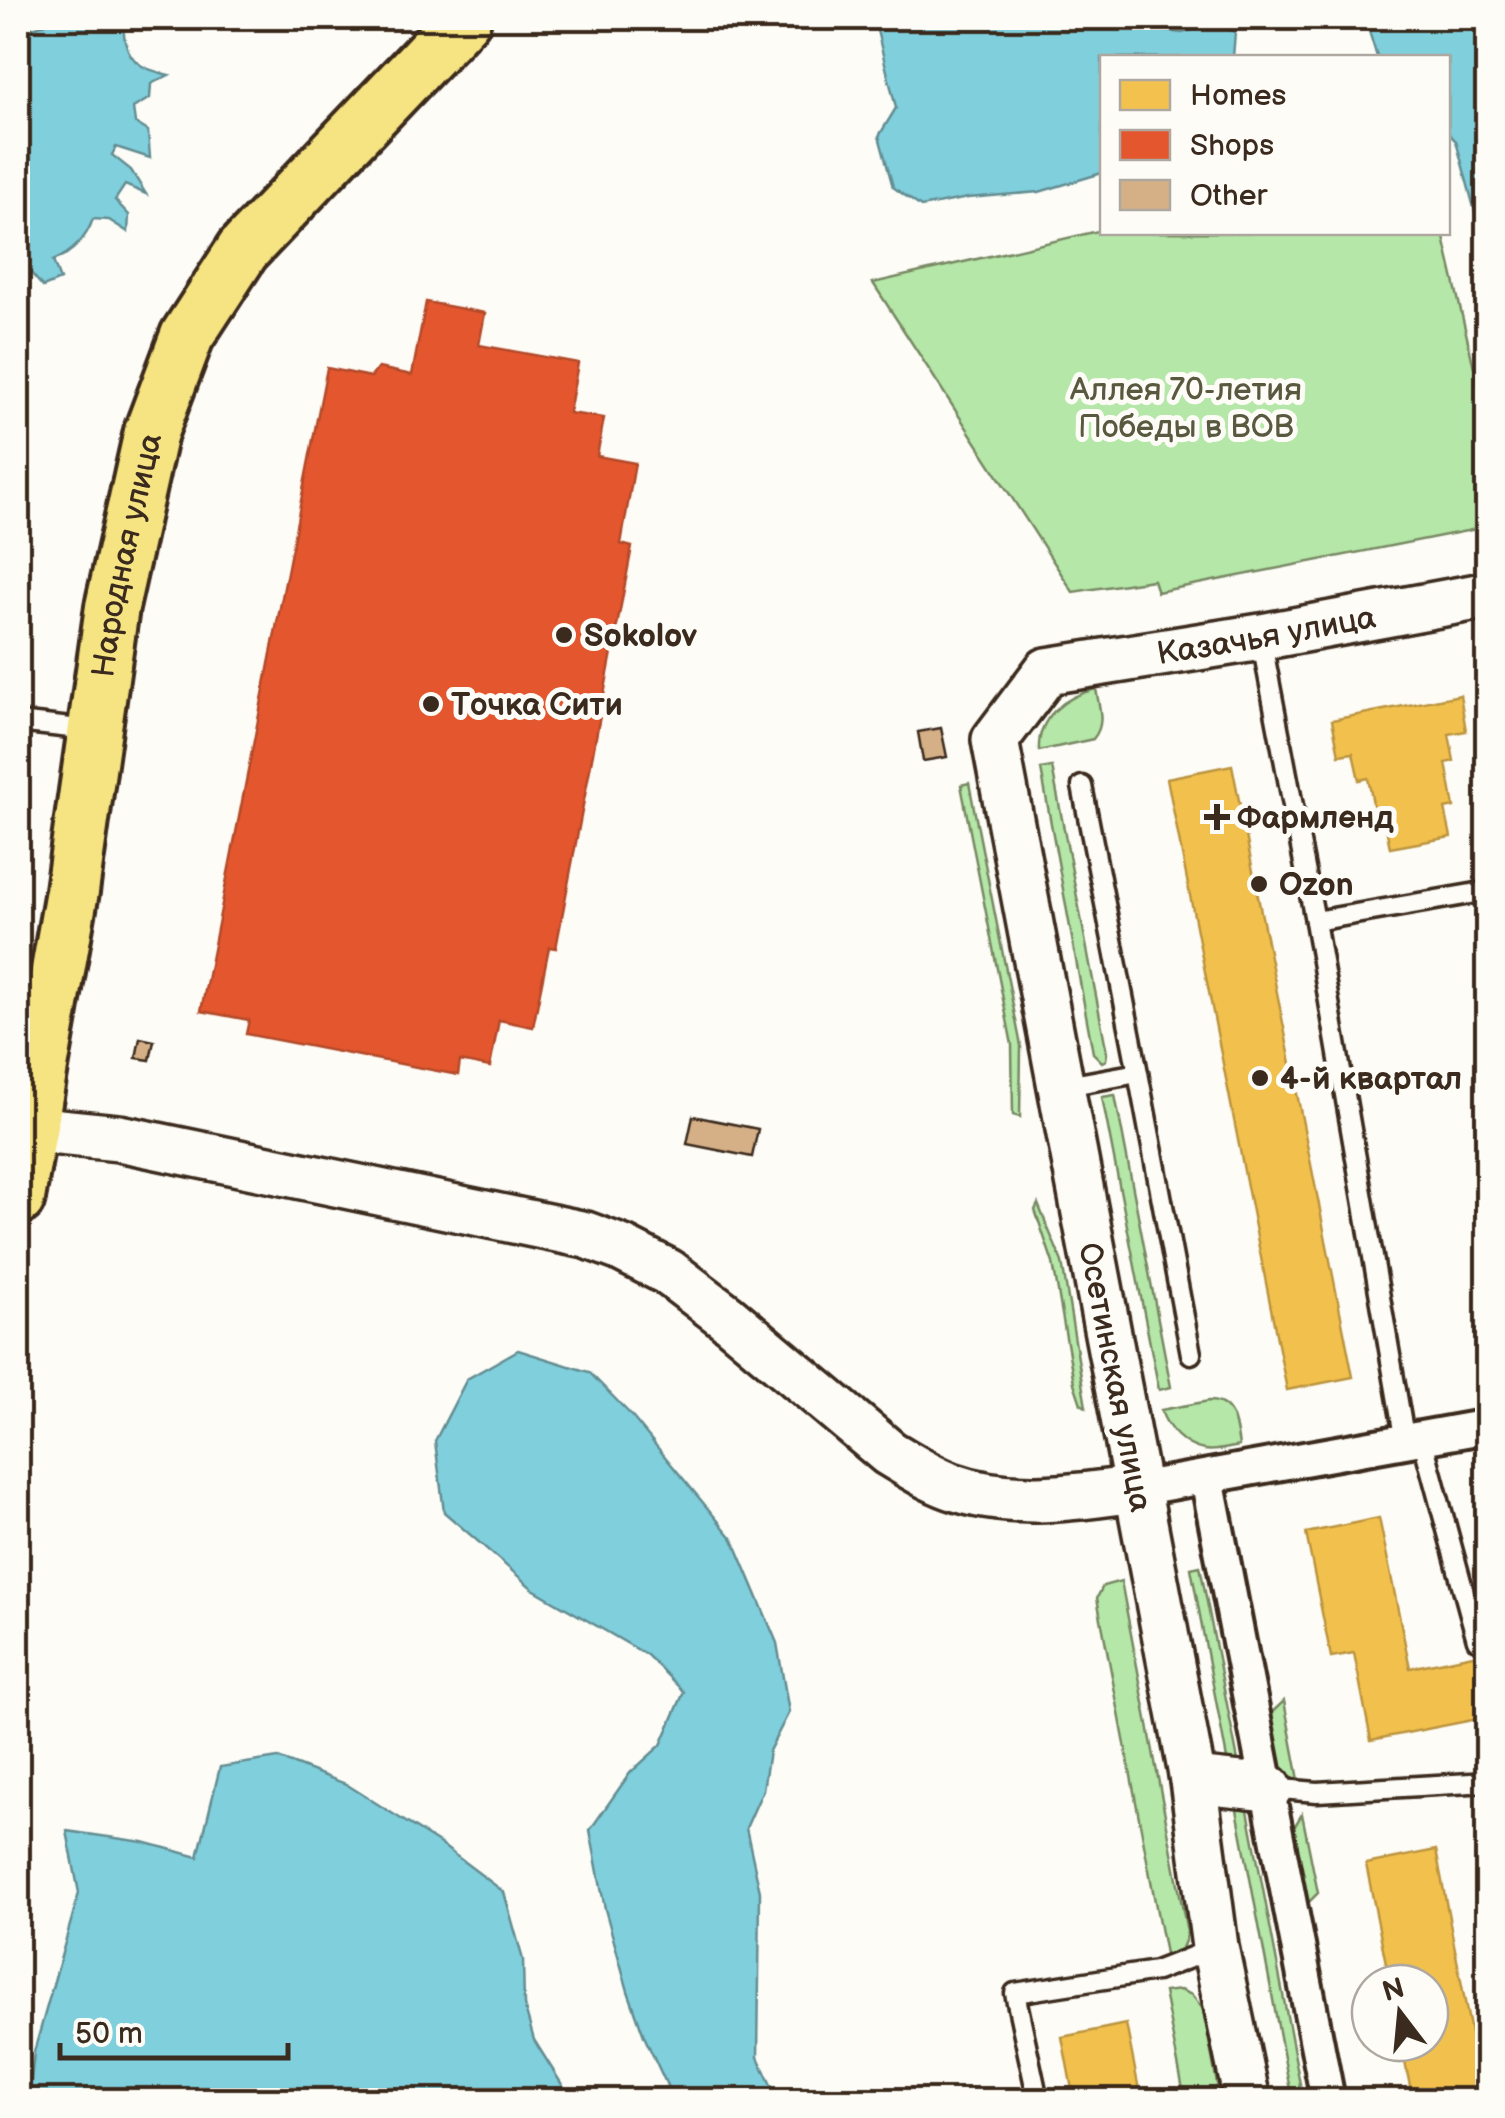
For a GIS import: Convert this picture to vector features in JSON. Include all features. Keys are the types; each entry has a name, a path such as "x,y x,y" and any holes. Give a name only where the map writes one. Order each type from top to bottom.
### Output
{"main road":[{"name":"Народная улица","path":"18,1198 72,892 112,607 151,432 187,336 242,250 464,18"}],"street":[{"name":"Казачья улица","path":"1048,672 1488,595"},
{"name":"Осетинская улица","path":"1048,672 995,740 1193,1780 1215,1947 1247,2100"},
{"path":"29,1129 119,1138 586,1235 621,1248 668,1272 728,1317 889,1453 952,1486 983,1494 1068,1498 1137,1490 1488,1426"},
{"path":"1210,1493 1328,2100"},
{"path":"1193,1780 1270,1788"}],"lane":[{"path":"1261,637 1413,1440 1478,1640 1488,1640"},
{"path":"18,722 93,731"},
{"path":"1082,786 1191,1354"},
{"path":"1315,921 1488,892"},
{"path":"1061,1087 1138,1073"},
{"path":"1270,1788 1317,1792 1488,1782"},
{"path":"1038,2100 1015,1992 1156,1971 1215,1947"}],"green space":[{"name":"Аллея 70-летия Победы в ВОВ","path":"1100,230 1100,235 1443,235 1487,424 1487,527 1157,592 1153,580 1073,592 873,283"},
{"path":"1096,689 1100,721 1093,739 1039,751 1048,718 1064,703"},
{"path":"1052,767 1107,1053 1102,1062 1093,1053 1041,769"},
{"path":"969,783 1021,1046 1020,1117 1013,1115 1012,1045 961,785"},
{"path":"1115,1095 1171,1387 1159,1390 1102,1097"},
{"path":"1038,1204 1062,1262 1086,1407 1081,1404 1074,1383 1053,1263 1035,1210"},
{"path":"1209,1401 1229,1410 1239,1446 1208,1450 1190,1445 1172,1430 1161,1410"},
{"path":"1200,1566 1240,1771 1230,1767 1227,1759 1191,1568"},
{"path":"1121,1581 1187,1932 1181,1949 1166,1959 1097,1598 1103,1586"},
{"path":"1284,1701 1299,1780 1290,1777 1278,1764 1266,1718"},
{"path":"1235,1799 1247,1805 1303,2100 1292,2100"},
{"path":"1302,1814 1318,1893 1302,1909 1290,1834"},
{"path":"1180,1990 1192,1995 1203,2009 1220,2100 1185,2100 1164,1992"}],"water":[{"path":"52,18 118,18 131,56 147,69 169,75 151,84 150,98 133,108 135,123 148,131 150,158 116,147 112,155 131,170 146,194 125,185 115,200 129,215 128,232 109,220 93,219 77,244 53,261 60,280 43,287 31,273 18,274 18,27 36,27"},
{"path":"874,18 1158,18 1155,30 1182,33 1216,24 1235,32 1233,55 1100,55 1100,174 1039,192 968,198 921,207 893,187 879,136 896,108"},
{"path":"1365,18 1487,18 1487,232 1477,219 1456,141 1450,135 1450,55 1376,55"},
{"path":"518,1350 589,1372 629,1413 733,1539 777,1643 789,1712 769,1751 763,1790 746,1828 760,1892 758,2057 778,2100 671,2100 628,1991 605,1909 590,1830 630,1773 661,1745 684,1692 647,1655 533,1589 444,1512 435,1441 467,1379"},
{"path":"278,1758 346,1784 439,1843 504,1892 523,1960 524,2005 534,2040 566,2091 563,2100 29,2100 34,2052 79,1893 67,1831 143,1842 198,1857 220,1767"}],"building: Homes":[{"path":"1460,695 1466,731 1449,734 1454,761 1446,763 1454,807 1445,809 1451,837 1390,848 1385,822 1377,824 1368,778 1359,780 1353,753 1339,755 1332,720"},
{"name":"4-й квартал","path":"1232,765 1353,1377 1287,1390 1167,778"},
{"path":"1379,1518 1410,1668 1483,1653 1488,1676 1488,1717 1371,1740 1354,1653 1331,1657 1306,1533"},
{"path":"1436,1850 1485,2100 1413,2100 1405,2063 1450,2063 1450,1963 1386,1963 1366,1864"},
{"path":"1126,2024 1141,2100 1074,2100 1062,2037"}],"building: Shops":[{"name":"Точка Сити","path":"426,302 485,313 479,345 578,363 569,413 604,418 597,456 635,463 621,544 632,547 556,948 549,947 533,1027 499,1020 490,1067 460,1061 458,1075 246,1034 249,1020 201,1011 327,368 371,377 378,368 412,375"}],"building: Other":[{"path":"941,728 947,757 923,761 918,732"},
{"path":"140,1038 154,1041 150,1060 136,1058"},
{"path":"693,1116 758,1129 752,1157 687,1144"}],"place":[{"name":"Sokolov","path":"564,635"},
{"name":"Точка Сити","path":"431,704"},
{"name":"Фармленд","path":"1217,817"},
{"name":"Ozon","path":"1259,884"},
{"name":"4-й квартал","path":"1260,1078"}]}
